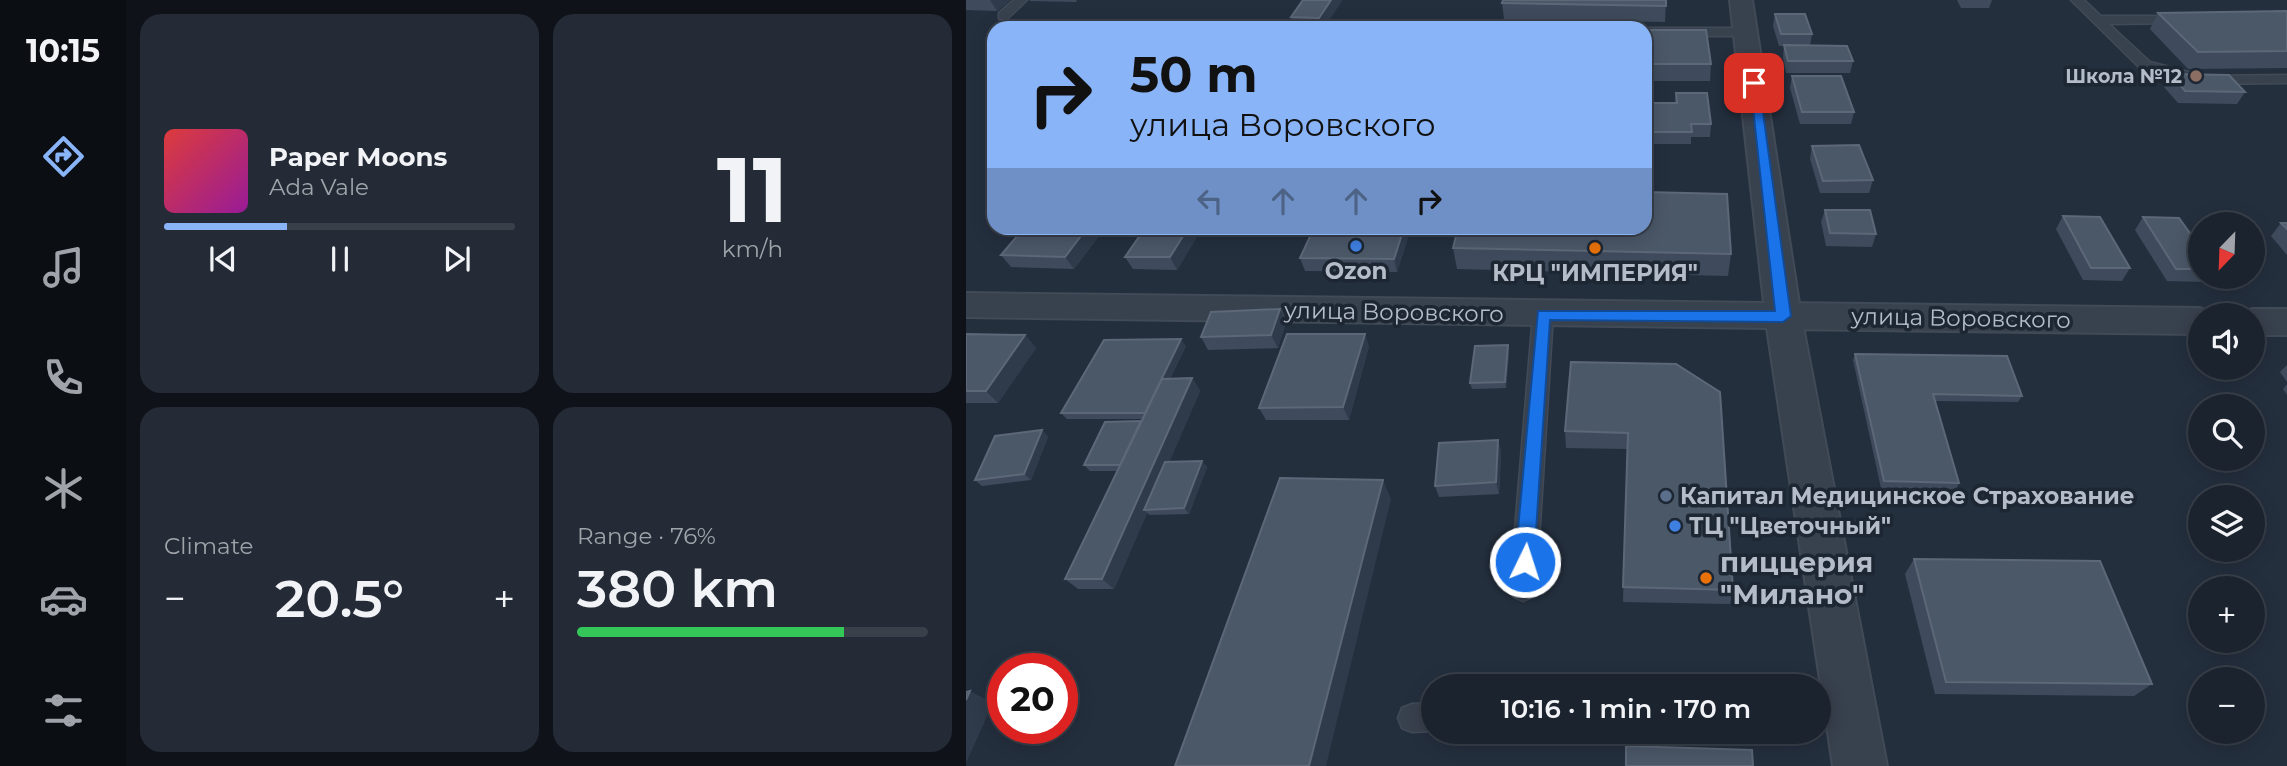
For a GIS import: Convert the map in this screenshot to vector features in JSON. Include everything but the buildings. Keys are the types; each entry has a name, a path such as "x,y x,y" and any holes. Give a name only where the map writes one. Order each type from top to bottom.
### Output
{"street":[{"path":"1744,16 1833,699 1860,766"},
{"name":"улица Воровского","path":"966,305 1543,315 2188,321"},
{"path":"2265,322 2287,322"}],"lane":[{"path":"1003,16 1021,0"},
{"path":"2077,0 2145,65 2204,80 2287,79"},
{"path":"1652,31 1744,16"},
{"path":"2098,20 2193,19"},
{"path":"1523,589 1543,315"}],"place":[{"name":"Школа №12","path":"2196,76"},
{"name":"Ozon","path":"1356,246"},
{"name":"КРЦ \"ИМПЕРИЯ\"","path":"1595,248"},
{"name":"Капитал Медицинское Страхование","path":"1666,496"},
{"name":"ТЦ \"Цветочный\"","path":"1675,526"},
{"name":"пиццерия \"Милано\"","path":"1706,578"}],"route":[{"path":"1525,562 1543,315 1783,316 1754,83"}]}
